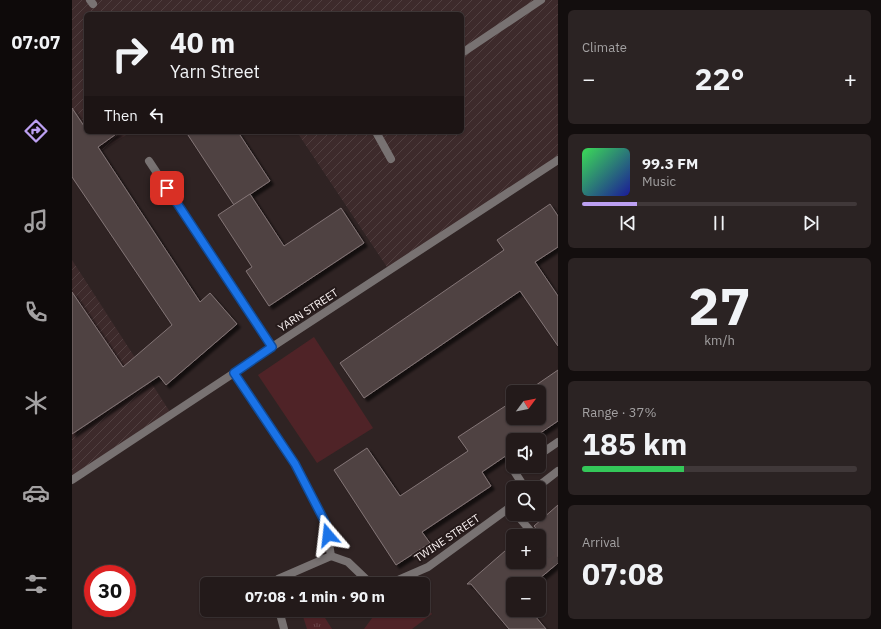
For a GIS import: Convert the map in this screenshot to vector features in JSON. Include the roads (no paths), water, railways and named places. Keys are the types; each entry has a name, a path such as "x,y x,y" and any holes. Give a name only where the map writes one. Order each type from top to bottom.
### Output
{"street":[{"path":"464,52 541,0"},
{"path":"377,134 392,159"},
{"name":"YARN STREET","path":"72,480 558,160"},
{"path":"149,161 272,347"},
{"path":"234,373 295,464 326,524 331,556"},
{"path":"546,450 558,442"},
{"path":"545,481 558,471"},
{"name":"TWINE STREET","path":"405,577 428,567 506,512"},
{"path":"522,521 529,529"},
{"path":"283,577 331,556 348,562 364,577"},
{"path":"281,617 284,629"}],"tunnel":[{"path":"546,549 558,563"}]}
